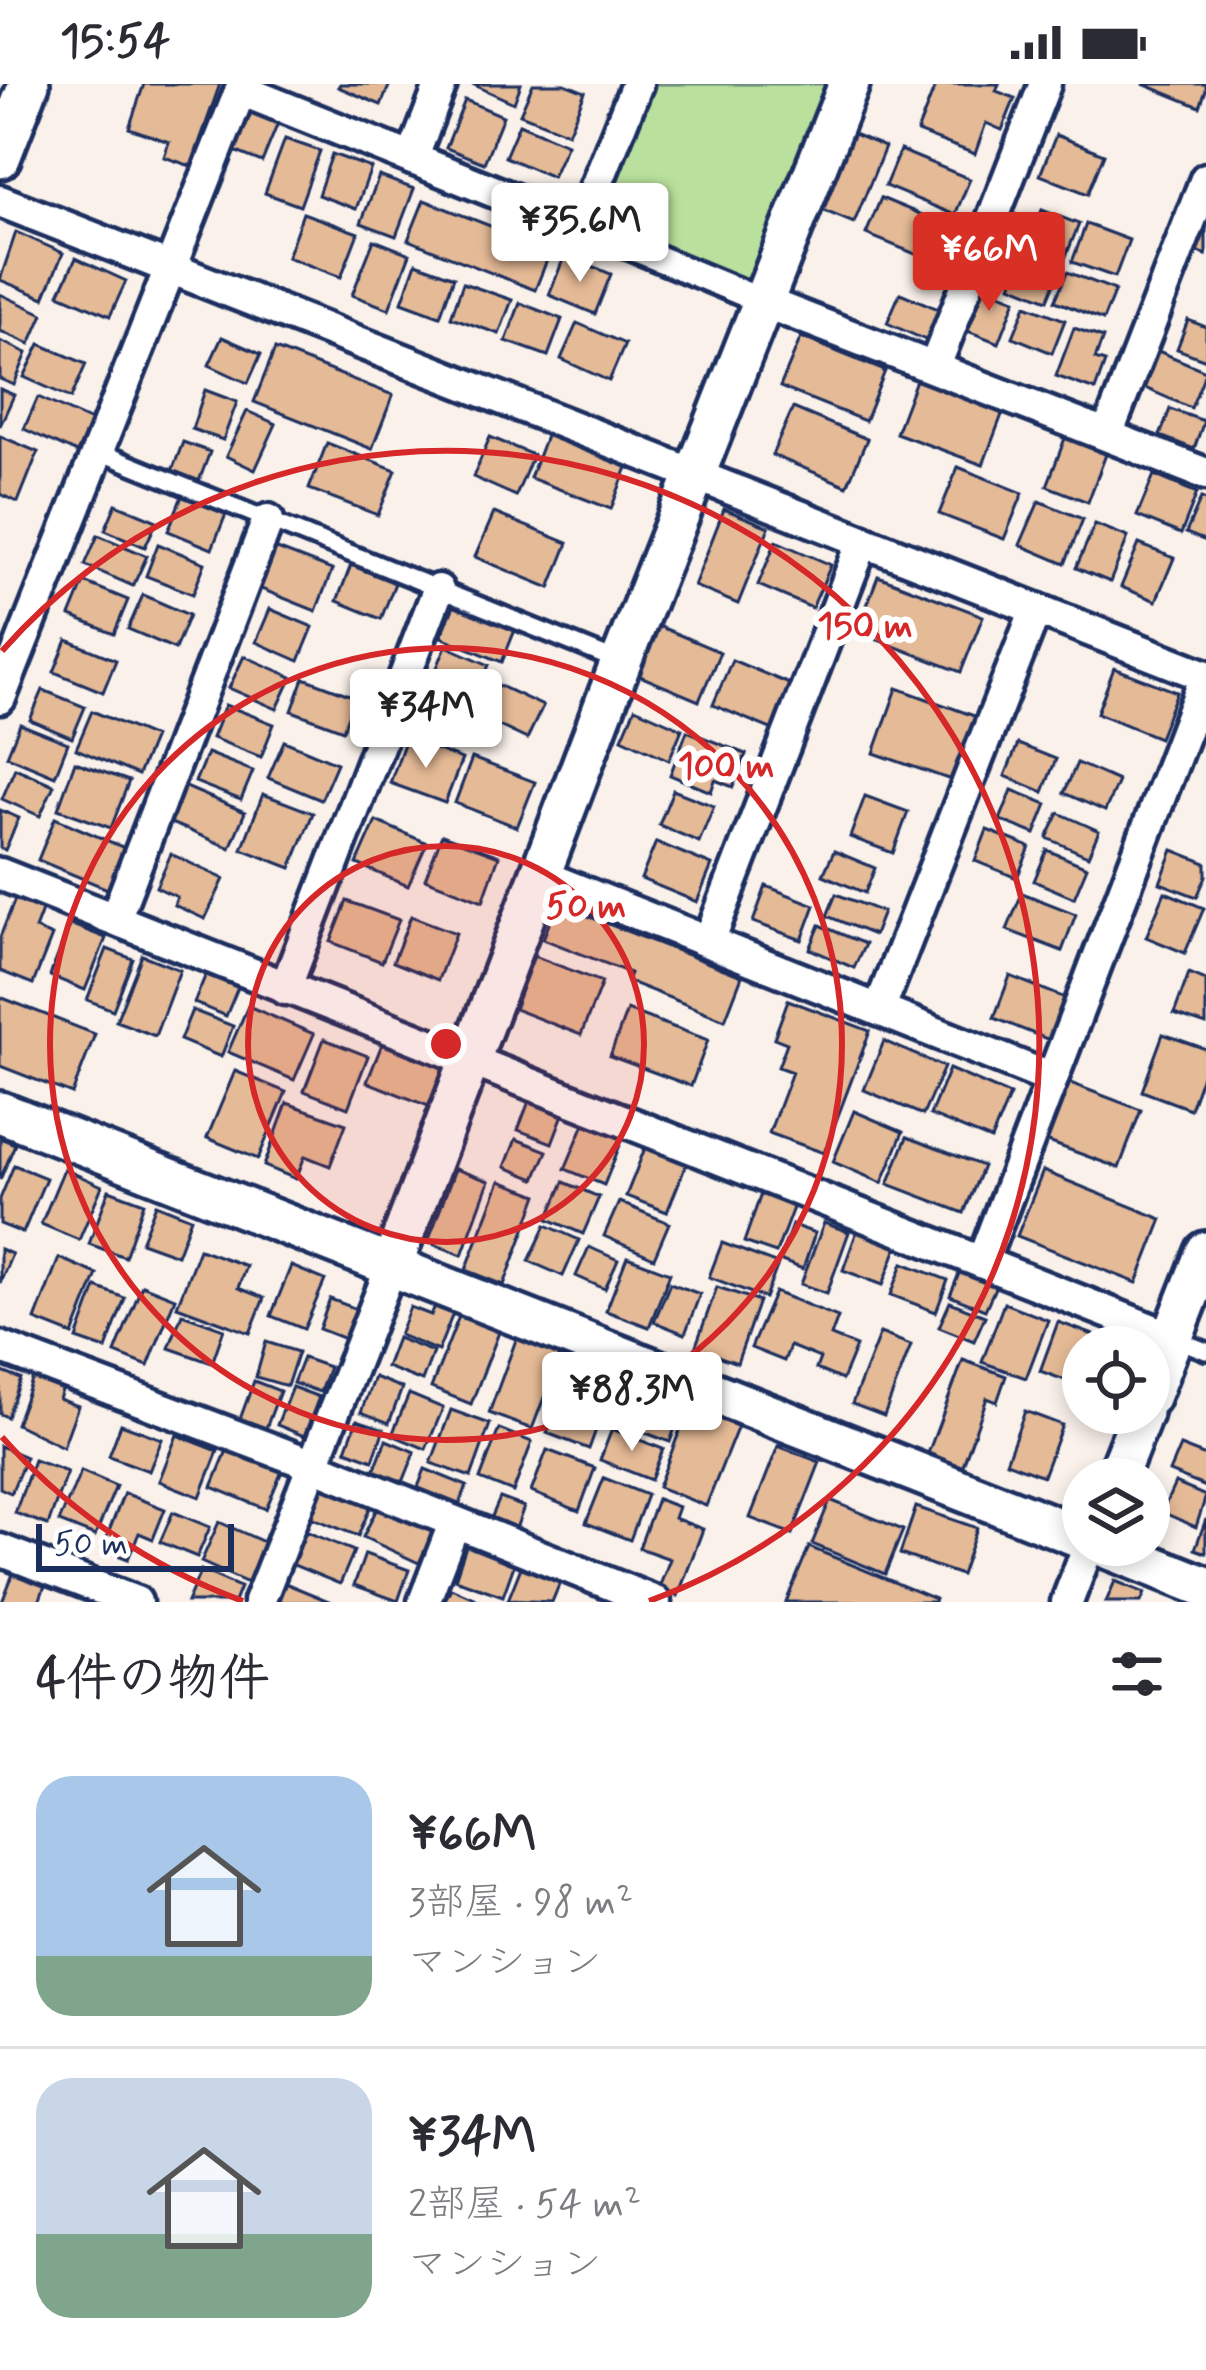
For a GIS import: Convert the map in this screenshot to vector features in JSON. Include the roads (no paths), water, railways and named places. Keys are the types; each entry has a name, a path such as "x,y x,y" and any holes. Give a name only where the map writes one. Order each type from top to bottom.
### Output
{"street":[{"path":"0,158 29,84"},
{"path":"412,159 441,84"},
{"path":"580,226 637,84"},
{"path":"260,1602 849,84"},
{"path":"934,366 1045,84"},
{"path":"0,698 242,87 764,302 1206,474"},
{"path":"1107,435 1206,179"},
{"path":"0,201 1206,676 982,1262"},
{"path":"116,919 268,520"},
{"path":"710,941 863,541"},
{"path":"285,989 438,590"},
{"path":"879,1010 1036,609"},
{"path":"0,874 1189,1345"},
{"path":"540,874 1052,1079"},
{"path":"0,1112 1062,1532"},
{"path":"1170,1370 1189,1345 1206,1252"},
{"path":"0,1346 313,1465 454,1524 586,1589 655,1602"},
{"path":"424,1602 454,1524"},
{"path":"0,1550 136,1602"},
{"path":"1067,1602 1078,1566"},
{"path":"1153,1566 1206,1587"}],"lane":[{"path":"97,451 621,662"}]}
